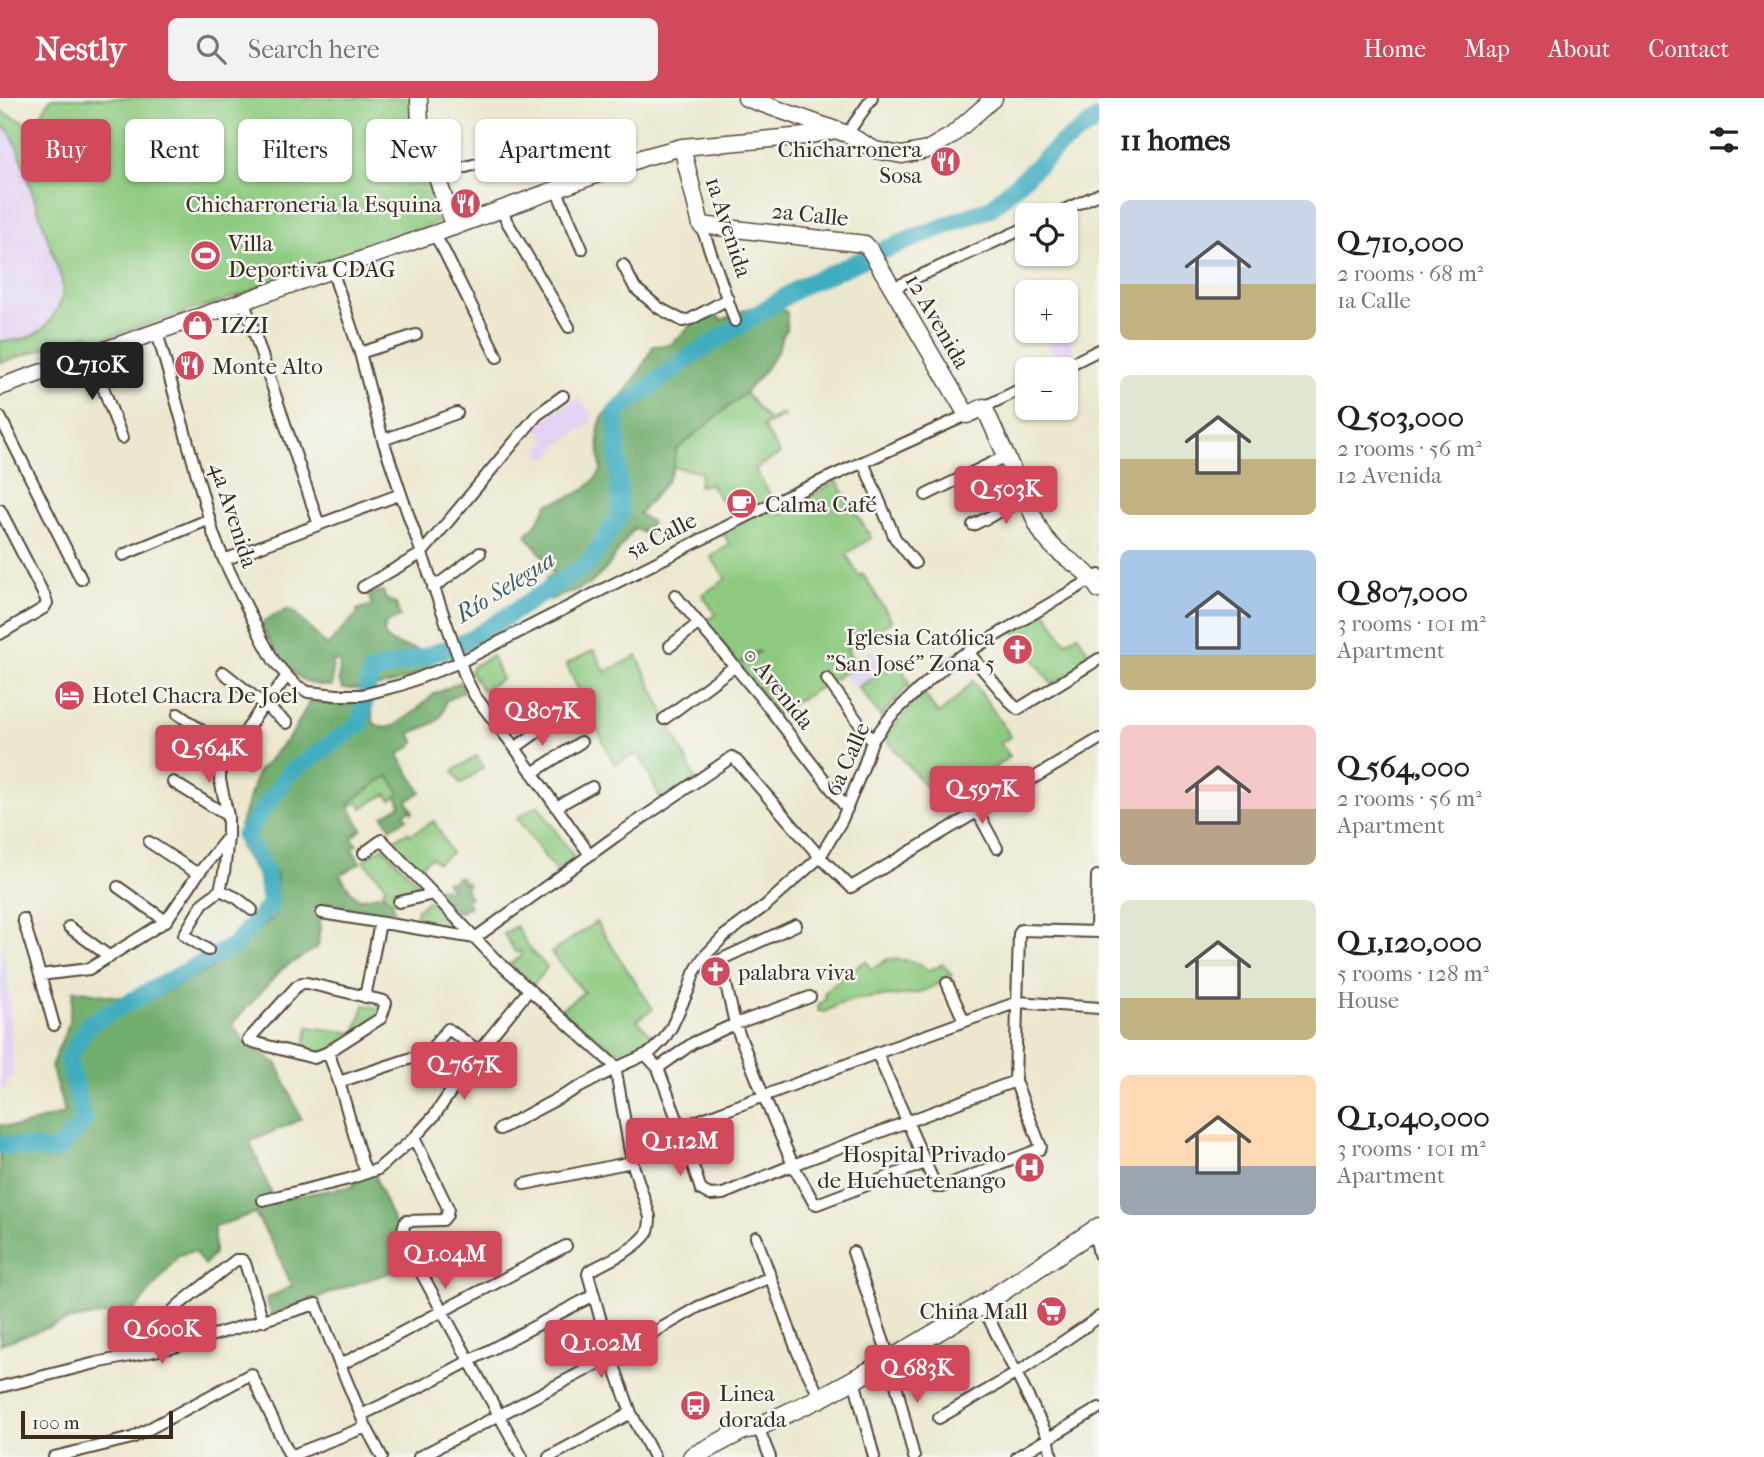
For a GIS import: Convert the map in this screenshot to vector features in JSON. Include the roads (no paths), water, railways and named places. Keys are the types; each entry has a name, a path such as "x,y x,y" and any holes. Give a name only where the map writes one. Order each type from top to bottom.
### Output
{"main road":[{"path":"419,98 420,119"},
{"path":"746,98 842,133 875,150 902,155 927,150 951,136 994,98"},
{"path":"0,387 645,157 682,147 842,133"},
{"name":"1a Avenida","path":"682,147 701,225"},
{"path":"438,182 454,227"},
{"name":"2a Calle","path":"701,225 858,242 865,244 870,250"},
{"name":"12 Avenida","path":"870,250 967,415"},
{"path":"984,407 1046,540 1097,582"},
{"name":"5a Calle","path":"967,415 984,407"},
{"path":"692,1457 743,1430 758,1427 820,1398 890,1360 982,1305 1097,1229"},
{"path":"712,1457 747,1438 758,1427"}],"street":[{"path":"842,133 872,98"},
{"path":"556,189 582,249"},
{"path":"1078,204 1099,194"},
{"path":"502,209 569,327"},
{"name":"1a Avenida","path":"701,225 735,321"},
{"path":"893,288 1015,232"},
{"path":"434,234 497,358"},
{"path":"624,265 635,288 659,308 683,321 728,299"},
{"path":"332,270 360,353 383,440 466,680 590,855"},
{"path":"244,302 319,525"},
{"name":"4a Avenida","path":"157,332 214,536 224,560 274,661 296,685 308,692"},
{"path":"360,353 416,335"},
{"path":"1078,360 1099,350"},
{"path":"91,355 122,438"},
{"name":"5a Calle","path":"984,407 1015,392"},
{"path":"363,587 421,554 537,415 563,396"},
{"path":"383,440 457,413"},
{"name":"5a Calle","path":"308,692 362,695 382,691 460,662 775,502 967,415"},
{"path":"0,417 81,579"},
{"path":"926,495 1006,456"},
{"path":"863,462 895,538 915,563"},
{"path":"224,560 401,494"},
{"path":"973,525 1026,499"},
{"path":"0,510 47,603 44,608 0,634"},
{"path":"123,555 210,519"},
{"path":"433,588 480,553"},
{"name":"6a Calle","path":"646,1055 664,1039 694,973 711,948 765,906 820,857 842,820 873,741 891,716 949,663 1097,582"},
{"name":"0 Avenida","path":"675,596 762,699 847,809"},
{"path":"670,646 699,624"},
{"path":"968,652 1017,709 1099,659"},
{"path":"664,719 734,666"},
{"path":"223,672 287,723"},
{"path":"208,950 184,935 203,903 220,890 224,873 228,816 220,769 264,704 287,676"},
{"path":"827,679 873,741"},
{"path":"178,714 252,764"},
{"path":"515,748 551,722"},
{"path":"321,913 475,938 732,757 820,857 851,887 1099,739"},
{"path":"532,773 582,742"},
{"path":"173,782 228,816"},
{"path":"556,807 592,787"},
{"path":"977,811 997,848"},
{"path":"40,975 89,969 166,921 198,874 228,837"},
{"path":"364,853 382,840 475,938 616,1068 632,1162 650,1217 649,1228 637,1243 588,1274 611,1357 631,1413 654,1457"},
{"path":"149,842 198,874"},
{"path":"877,1053 935,1186 940,1187 1040,1149 1015,1081 1019,934 1021,930 1098,932 1097,876"},
{"path":"118,887 166,921"},
{"path":"220,890 237,898 252,910"},
{"path":"399,902 433,894"},
{"path":"23,919 54,1025"},
{"path":"365,997 380,923"},
{"path":"796,925 722,959 721,962 735,1024 793,1164 814,1203 925,1164"},
{"path":"69,927 110,957"},
{"path":"302,983 385,1002 381,1018 328,1052 312,1058 248,1040 296,986 302,983"},
{"path":"947,983 964,1021"},
{"path":"263,1199 349,1179 378,1169 414,1138 434,1116 479,1051 529,990"},
{"path":"658,1068 693,1043 735,1024 810,998"},
{"path":"629,1147 1018,1002 1099,1007"},
{"path":"339,1082 424,1054 448,1029 479,1051"},
{"path":"328,1052 367,1173"},
{"path":"500,1129 646,1055 658,1068 701,1190 710,1195 723,1194 793,1164 1015,1081"},
{"path":"414,1138 448,1208 443,1220 406,1221 403,1233 407,1245 522,1457"},
{"path":"525,1184 632,1162"},
{"path":"1097,1229 1099,1254"},
{"path":"757,1237 798,1353 820,1398"},
{"path":"340,1365 566,1246"},
{"path":"853,1252 890,1360 914,1457"},
{"path":"124,1357 181,1303 236,1259 245,1263 264,1321"},
{"path":"419,1457 611,1357 698,1307 771,1277"},
{"path":"362,1415 594,1295"},
{"path":"0,1387 174,1347 316,1304 366,1427 382,1457"},
{"path":"982,1305 1048,1437 1052,1457"},
{"path":"939,1418 1017,1373 1099,1317"},
{"path":"54,1457 132,1438 251,1374 290,1456 366,1427"},
{"path":"854,1379 874,1457"},
{"path":"1017,1457 1099,1408"},
{"path":"549,1457 631,1413"},
{"path":"758,1427 770,1457"}],"waterway":[{"path":"881,251 991,208 1060,145 1099,118"},
{"name":"Río Selegua","path":"0,1145 57,1151 84,1121 68,1059 89,1024 233,946 270,905 266,872 244,836 289,773 360,724 371,672 470,640 589,563 620,515 616,412 688,358 802,286 866,258"}],"place":[{"name":"Chicharronera Sosa","path":"945,162"},
{"name":"Chicharroneria la Esquina","path":"465,204"},
{"name":"Villa Deportiva CDAG","path":"205,256"},
{"name":"IZZI","path":"197,325"},
{"name":"Monte Alto","path":"189,366"},
{"name":"Calma Café","path":"742,504"},
{"name":"Iglesia Católica \"San José\" Zona 5","path":"1018,650"},
{"name":"Hotel Chacra De Joel","path":"69,695"},
{"name":"palabra viva","path":"715,972"},
{"name":"Hospital Privado de Huehuetenango","path":"1029,1167"},
{"name":"China Mall","path":"1051,1311"},
{"name":"Linea dorada","path":"696,1406"}]}
